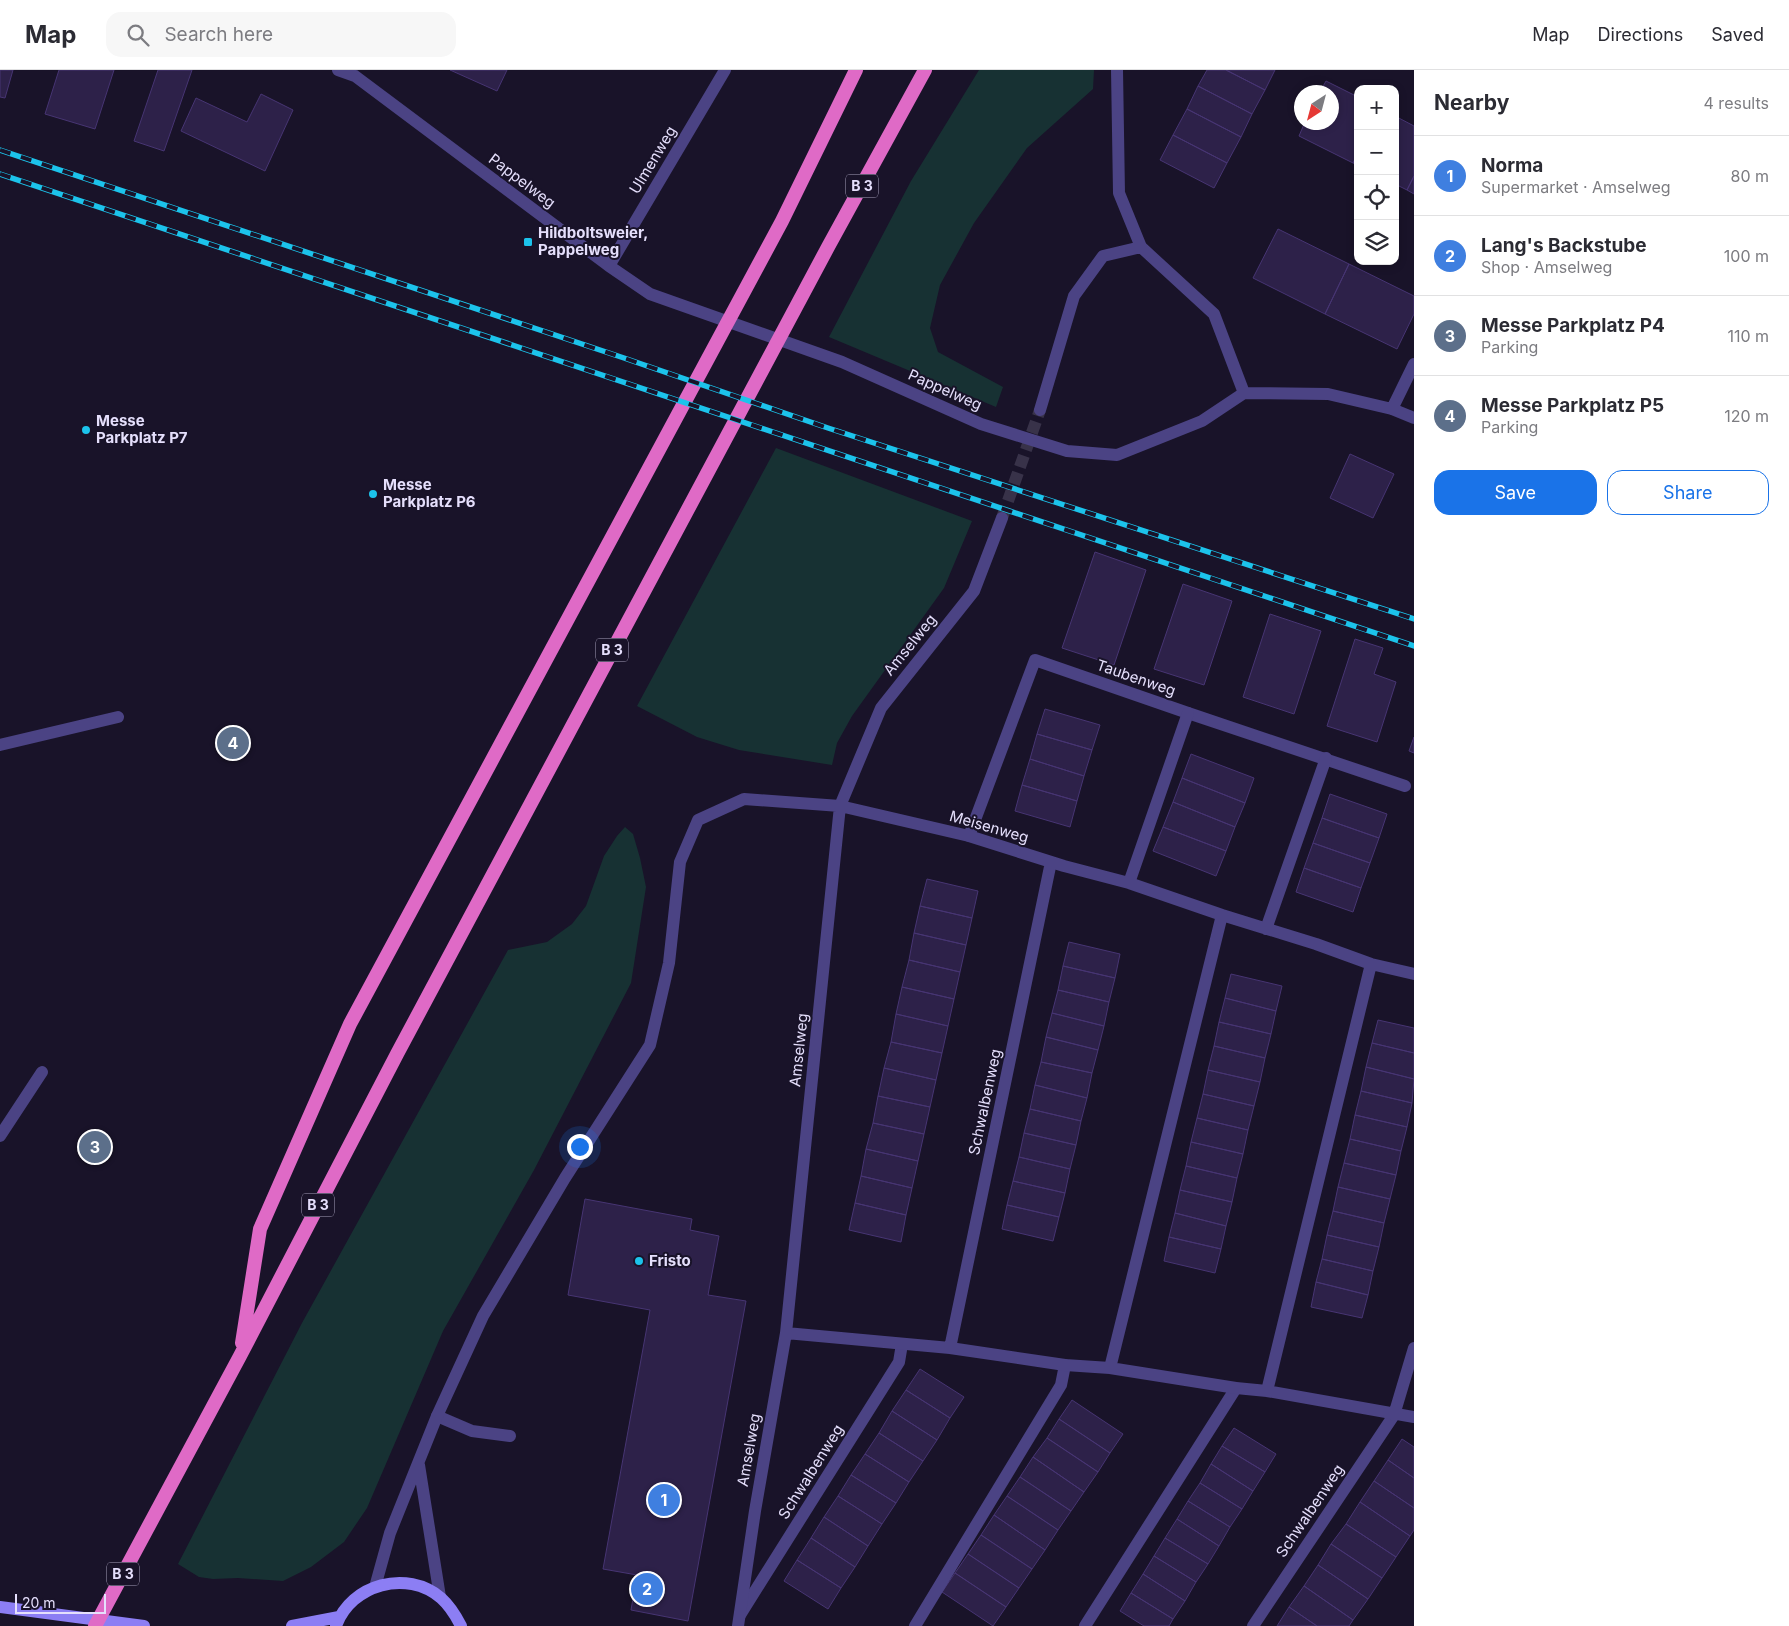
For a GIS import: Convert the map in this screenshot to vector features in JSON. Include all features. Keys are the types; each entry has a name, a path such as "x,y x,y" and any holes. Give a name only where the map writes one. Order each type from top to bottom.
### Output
{"highway":[{"path":"240,1356 260,1229 350,1024 782,221 856,70"},
{"name":"B 3","path":"95,1626 240,1356 397,1054 828,247 926,70"}],"main road":[{"path":"292,1626 337,1622 354,1599 375,1587 397,1582 420,1586 440,1597 452,1610 462,1626"},
{"path":"0,1607 144,1626"}],"street":[{"name":"Pappelweg","path":"338,70 357,73 609,266 650,294 842,362 980,424 1067,451 1117,455 1202,421 1244,393"},
{"name":"Ulmenweg","path":"609,266 725,70"},
{"path":"1117,70 1119,193 1141,247 1214,314 1244,393 1328,394 1392,409 1414,418"},
{"path":"1040,410 1074,296 1103,256 1141,247"},
{"path":"1392,409 1414,364"},
{"name":"Amselweg","path":"739,1621 757,1501 786,1333 840,806 881,708 974,591 1002,518"},
{"name":"Taubenweg","path":"969,836 1035,660 1188,714 1326,758 1405,786"},
{"path":"1129,883 1188,714"},
{"path":"0,745 118,717"},
{"path":"1266,929 1326,758"},
{"name":"Meisenweg","path":"375,1587 390,1534 438,1416 483,1316 565,1178 650,1045 669,963 680,862 698,820 744,799 840,806 969,836 1051,862 1129,883 1222,915 1316,944 1371,964 1412,974 1414,961"},
{"name":"Schwalbenweg","path":"950,1348 1051,862"},
{"path":"1110,1368 1222,915"},
{"path":"1267,1391 1371,964"},
{"path":"0,1136 42,1072"},
{"path":"786,1333 950,1348 1065,1365 1110,1368 1236,1388 1267,1391 1394,1415 1414,1417"},
{"name":"Schwalbenweg","path":"739,1621 900,1362 902,1344"},
{"name":"Schwalbenweg","path":"1253,1626 1394,1415 1414,1348"},
{"path":"915,1626 1061,1385 1065,1365"},
{"path":"1085,1626 1236,1388"},
{"path":"438,1416 472,1431 510,1436"},
{"path":"419,1465 440,1597"}],"green space":[{"path":"979,70 1094,70 1093,89 1027,148 974,223 940,285 930,328 938,352 1003,387 996,407 829,337 911,181"},
{"path":"776,448 972,521 944,588 852,716 837,743 832,765 739,750 697,737 637,706"},
{"path":"625,827 633,834 646,887 631,983 534,1170 443,1331 367,1508 344,1542 311,1567 283,1581 199,1577 178,1564 302,1323 508,950 547,942 572,924 586,906 604,856"}],"building":[{"path":"0,70 13,70 5,98 0,97"},
{"path":"59,70 114,70 95,129 45,114"},
{"path":"158,70 192,70 164,151 134,141"},
{"path":"450,70 507,70 497,91"},
{"path":"1207,70 1226,70 1265,90 1252,114 1198,86"},
{"path":"1226,70 1275,70 1265,90"},
{"path":"1326,81 1334,85 1324,85"},
{"path":"1198,86 1252,114 1241,137 1187,109"},
{"path":"1339,88 1354,95 1353,163 1299,136 1302,130 1339,130"},
{"path":"261,94 293,110 265,171 181,131 196,98 247,122"},
{"path":"1187,109 1241,137 1227,163 1173,135"},
{"path":"1399,118 1414,126 1414,176 1407,190 1399,186"},
{"path":"1173,135 1227,163 1214,188 1160,160"},
{"path":"1414,176 1414,194 1407,190"},
{"path":"1278,229 1349,264 1325,314 1253,278"},
{"path":"1349,264 1414,296 1414,314 1397,349 1325,314"},
{"path":"1350,454 1394,474 1373,518 1330,498"},
{"path":"1095,552 1146,570 1114,665 1062,648"},
{"path":"1183,584 1232,601 1204,685 1154,669"},
{"path":"1270,614 1321,631 1294,714 1243,697"},
{"path":"1355,639 1383,648 1374,674 1396,682 1377,742 1327,726"},
{"path":"1045,709 1100,725 1092,750 1037,734"},
{"path":"1037,734 1092,750 1084,776 1030,759"},
{"path":"1414,737 1414,753 1409,751"},
{"path":"1191,754 1254,778 1245,803 1182,778"},
{"path":"1030,759 1084,776 1077,801 1022,785"},
{"path":"1182,778 1245,803 1235,827 1173,802"},
{"path":"1022,785 1077,801 1070,827 1015,811"},
{"path":"1330,794 1387,814 1379,838 1322,818"},
{"path":"1173,802 1235,827 1226,851 1163,827"},
{"path":"1322,818 1379,838 1370,863 1313,843"},
{"path":"1163,827 1226,851 1216,876 1153,851"},
{"path":"1313,843 1370,863 1361,888 1304,868"},
{"path":"1304,868 1361,888 1353,912 1296,892"},
{"path":"927,879 978,891 972,918 920,906"},
{"path":"920,906 972,918 966,945 914,933"},
{"path":"914,933 966,945 960,972 909,960"},
{"path":"1069,942 1120,954 1115,978 1063,966"},
{"path":"909,960 960,972 954,999 902,987"},
{"path":"1063,966 1115,978 1109,1002 1058,990"},
{"path":"1231,974 1282,986 1276,1011 1225,998"},
{"path":"902,987 954,999 948,1026 896,1014"},
{"path":"1058,990 1109,1002 1104,1026 1052,1013"},
{"path":"1225,998 1276,1011 1271,1034 1219,1022"},
{"path":"1052,1013 1104,1026 1098,1050 1046,1037"},
{"path":"896,1014 948,1026 942,1053 891,1042"},
{"path":"1378,1020 1414,1028 1414,1053 1372,1043"},
{"path":"1219,1022 1271,1034 1265,1058 1214,1046"},
{"path":"1046,1037 1098,1050 1092,1073 1041,1062"},
{"path":"891,1042 942,1053 936,1080 884,1068"},
{"path":"1372,1043 1414,1053 1414,1079 1366,1067"},
{"path":"1214,1046 1265,1058 1260,1082 1208,1070"},
{"path":"1041,1062 1092,1073 1087,1098 1035,1085"},
{"path":"1366,1067 1414,1079 1412,1103 1361,1091"},
{"path":"884,1068 936,1080 930,1107 878,1096"},
{"path":"1208,1070 1260,1082 1254,1106 1203,1094"},
{"path":"1035,1085 1087,1098 1081,1121 1030,1109"},
{"path":"1361,1091 1412,1103 1407,1127 1355,1115"},
{"path":"1203,1094 1254,1106 1248,1130 1197,1118"},
{"path":"878,1096 930,1107 924,1134 873,1123"},
{"path":"1030,1109 1081,1121 1076,1145 1024,1133"},
{"path":"1355,1115 1407,1127 1401,1151 1350,1139"},
{"path":"1197,1118 1248,1130 1243,1154 1191,1142"},
{"path":"873,1123 924,1134 918,1161 866,1149"},
{"path":"1024,1133 1076,1145 1070,1169 1019,1157"},
{"path":"1350,1139 1401,1151 1396,1175 1344,1163"},
{"path":"1191,1142 1243,1154 1237,1178 1186,1166"},
{"path":"866,1149 918,1161 912,1188 861,1176"},
{"path":"1019,1157 1070,1169 1065,1193 1013,1181"},
{"path":"1344,1163 1396,1175 1390,1199 1338,1187"},
{"path":"1186,1166 1237,1178 1232,1202 1180,1190"},
{"path":"861,1176 912,1188 906,1215 855,1203"},
{"path":"1013,1181 1065,1193 1059,1217 1007,1205"},
{"path":"1338,1187 1390,1199 1384,1223 1333,1211"},
{"path":"1180,1190 1232,1202 1226,1226 1175,1213"},
{"path":"585,1199 692,1219 690,1230 719,1236 708,1295 746,1301 688,1621 631,1610 637,1575 603,1569 650,1310 568,1295"},
{"path":"855,1203 906,1215 901,1242 849,1230"},
{"path":"1007,1205 1059,1217 1053,1241 1002,1229"},
{"path":"1333,1211 1384,1223 1379,1247 1327,1235"},
{"path":"1175,1213 1226,1226 1221,1249 1169,1237"},
{"path":"1327,1235 1379,1247 1373,1271 1322,1259"},
{"path":"1169,1237 1221,1249 1215,1273 1164,1261"},
{"path":"1322,1259 1373,1271 1368,1295 1316,1282"},
{"path":"1316,1282 1368,1295 1362,1318 1311,1307"},
{"path":"920,1369 964,1397 950,1418 906,1390"},
{"path":"906,1390 950,1418 937,1440 892,1411"},
{"path":"1072,1400 1123,1434 1110,1453 1059,1419"},
{"path":"892,1411 937,1440 923,1461 879,1433"},
{"path":"1059,1419 1110,1453 1098,1472 1047,1438"},
{"path":"1234,1428 1276,1454 1265,1472 1222,1446"},
{"path":"879,1433 923,1461 909,1482 865,1454"},
{"path":"1047,1438 1098,1472 1084,1492 1033,1457"},
{"path":"1402,1439 1414,1447 1414,1478 1388,1460"},
{"path":"1222,1446 1265,1472 1253,1491 1211,1464"},
{"path":"865,1454 909,1482 896,1503 851,1475"},
{"path":"1033,1457 1084,1492 1071,1511 1020,1477"},
{"path":"1388,1460 1414,1478 1414,1508 1374,1481"},
{"path":"1211,1464 1253,1491 1242,1509 1200,1483"},
{"path":"851,1475 896,1503 882,1524 838,1496"},
{"path":"1020,1477 1071,1511 1058,1530 1007,1496"},
{"path":"1374,1481 1414,1508 1414,1530 1410,1536 1360,1502"},
{"path":"1200,1483 1242,1509 1230,1527 1188,1501"},
{"path":"838,1496 882,1524 868,1546 824,1517"},
{"path":"1007,1496 1058,1530 1045,1550 994,1515"},
{"path":"1188,1501 1230,1527 1219,1546 1177,1519"},
{"path":"1360,1502 1410,1536 1396,1557 1346,1524"},
{"path":"994,1515 1045,1550 1032,1569 981,1535"},
{"path":"824,1517 868,1546 855,1567 811,1538"},
{"path":"1177,1519 1219,1546 1208,1564 1165,1538"},
{"path":"1346,1524 1396,1557 1382,1578 1331,1544"},
{"path":"981,1535 1032,1569 1019,1588 968,1554"},
{"path":"811,1538 855,1567 841,1588 797,1560"},
{"path":"1165,1538 1208,1564 1196,1582 1154,1556"},
{"path":"1331,1544 1382,1578 1368,1599 1318,1565"},
{"path":"968,1554 1019,1588 1006,1607 955,1573"},
{"path":"1154,1556 1196,1582 1185,1601 1143,1574"},
{"path":"797,1560 841,1588 828,1609 784,1581"},
{"path":"1318,1565 1368,1599 1353,1620 1304,1586"},
{"path":"955,1573 1006,1607 993,1626 942,1592"},
{"path":"1143,1574 1185,1601 1173,1619 1131,1593"},
{"path":"1304,1586 1353,1620 1349,1626 1317,1626 1289,1607"},
{"path":"1131,1593 1173,1619 1169,1626 1144,1626 1120,1611"},
{"path":"1289,1607 1317,1626 1277,1626"}],"tunnel":[{"path":"1002,518 1040,410"}],"railway":[{"path":"0,150 828,428 1414,619"},
{"path":"0,174 1414,646"}],"place":[{"name":"Hildboltsweier, Pappelweg","path":"528,242"},
{"name":"Messe Parkplatz P7","path":"86,430"},
{"name":"Messe Parkplatz P6","path":"373,494"},
{"name":"Messe Parkplatz P5","path":"233,743"},
{"name":"Messe Parkplatz P4","path":"95,1147"},
{"name":"Fristo","path":"639,1261"},
{"name":"Norma","path":"664,1500"},
{"name":"Lang's Backstube","path":"647,1589"}]}
